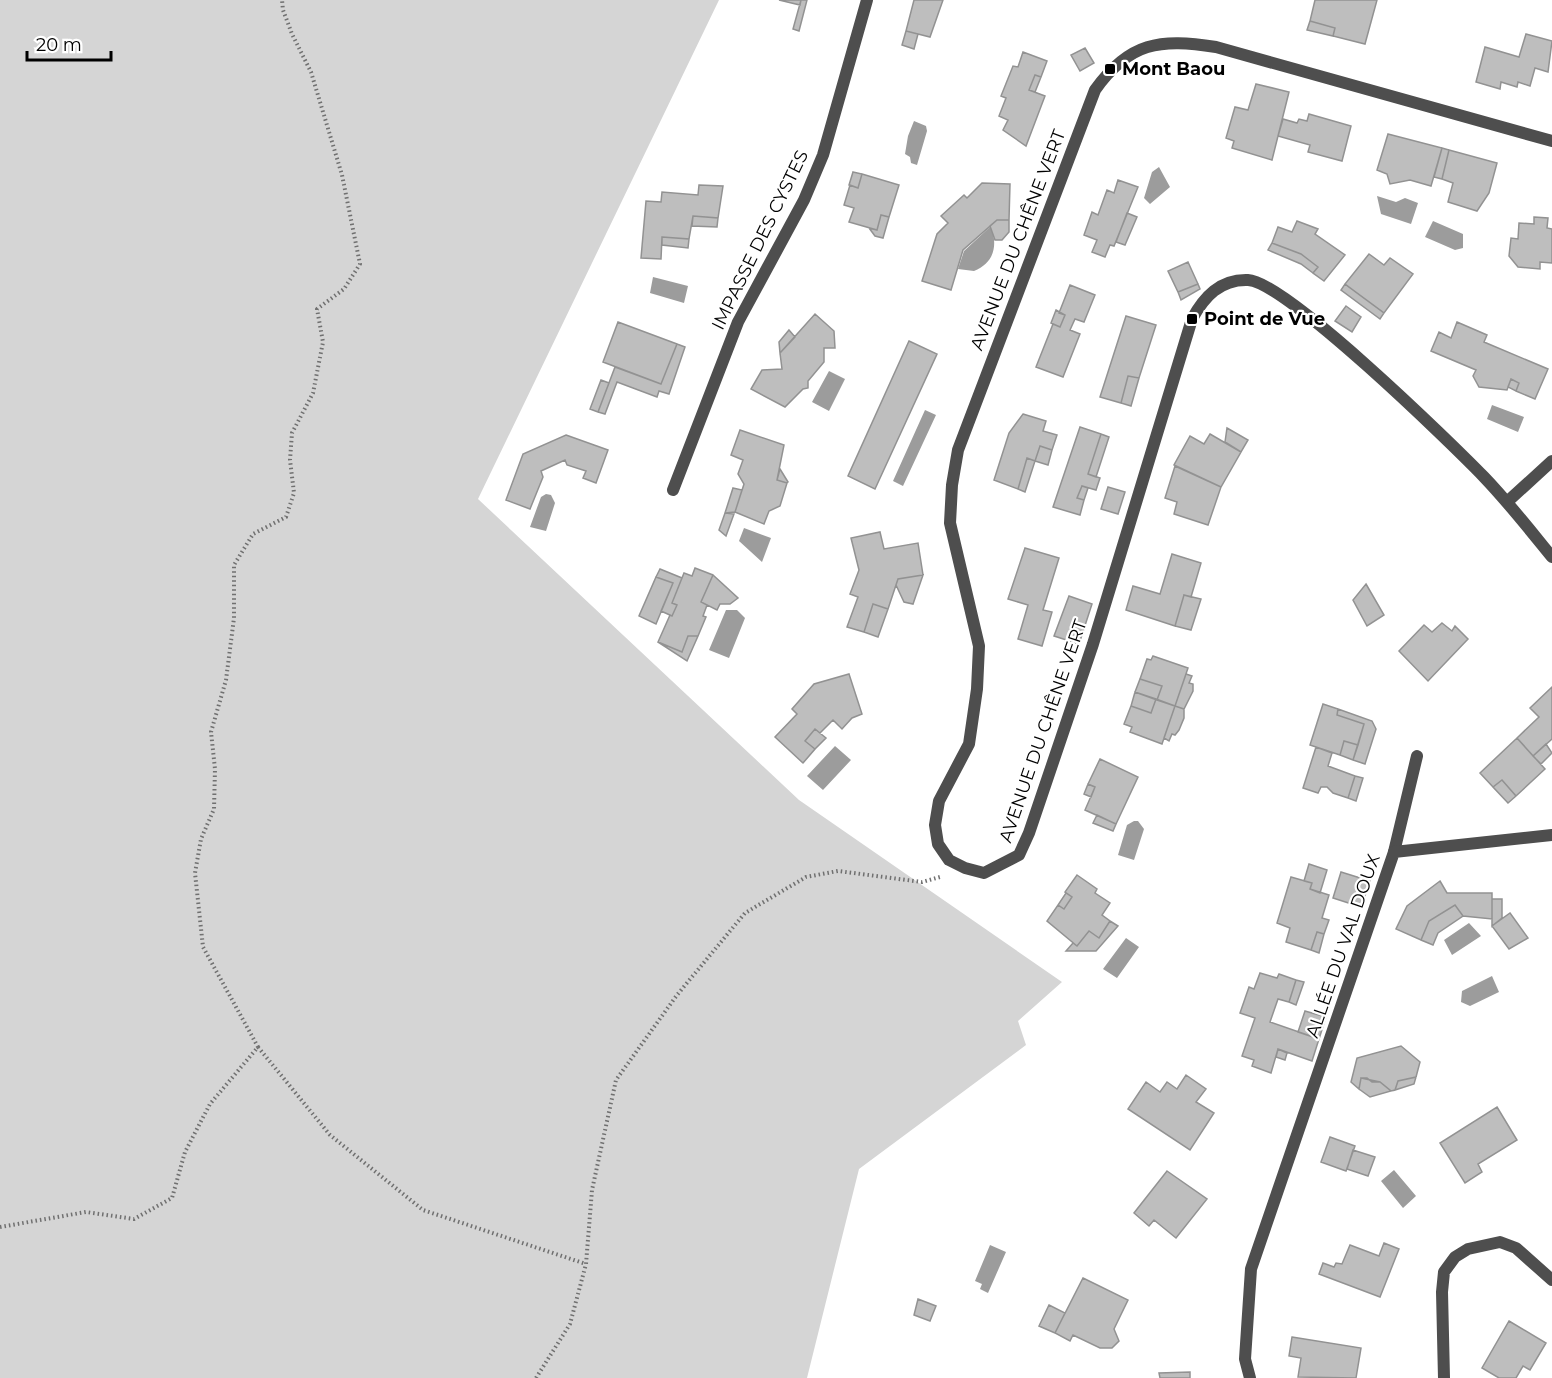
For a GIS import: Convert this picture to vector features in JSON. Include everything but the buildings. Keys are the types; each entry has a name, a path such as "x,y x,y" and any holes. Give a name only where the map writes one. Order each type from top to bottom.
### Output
{"street":[{"name":"IMPASSE DES CYSTES","path":"673,490 738,321 804,200 823,155 867,0"},
{"name":"AVENUE DU CHÊNE VERT","path":"1552,141 1216,47 1186,42 1161,44 1129,53 1110,69 1095,90 958,450 952,485 950,523 979,646 977,688 969,744 939,801 935,825 938,844 949,860 965,868 984,873 1018,855 1029,834 1093,644 1192,319 1200,304 1215,289 1230,282 1249,280 1267,286 1331,333 1483,476 1552,557"},
{"path":"1507,502 1552,461"},
{"path":"1394,852 1417,756"},
{"name":"ALLÉE DU VAL DOUX","path":"1250,1378 1245,1359 1251,1269 1394,852 1552,835"},
{"path":"1444,1378 1442,1292 1444,1272 1455,1257 1468,1249 1500,1242 1516,1248 1552,1280"}],"path":[{"path":"282,0 283,10 292,34 311,72 342,175 360,264 344,289 317,309 323,342 313,393 292,433 290,460 294,493 286,517 253,534 234,565 234,618 226,680 211,732 215,769 214,809 201,839 195,873 203,947 232,1005 258,1047 330,1135 423,1210 586,1264"},
{"path":"536,1378 570,1324 586,1264 592,1190 616,1080 677,995 745,913 806,877 838,871 922,882 940,878 949,860"},
{"path":"0,1227 86,1212 134,1219 172,1198 185,1152 210,1104 258,1047"}],"shaded area":[{"path":"0,0 719,0 478,499 799,800 1062,982 1018,1021 1026,1045 859,1169 807,1378 0,1378"},
{"path":"914,121 926,126 927,131 917,165 911,163 910,157 905,154 908,136"},
{"path":"1159,167 1170,187 1150,204 1144,198 1152,172"},
{"path":"1377,196 1396,202 1405,198 1418,203 1411,224 1381,214"},
{"path":"1433,221 1463,234 1463,248 1455,250 1425,237"},
{"path":"991,226 994,247 990,259 974,271 958,269 964,251"},
{"path":"653,277 688,286 684,303 650,293"},
{"path":"829,371 845,379 829,411 812,402"},
{"path":"1492,405 1524,417 1518,432 1487,419"},
{"path":"925,410 936,415 903,486 893,481"},
{"path":"546,494 551,495 555,503 546,531 530,527 541,497"},
{"path":"744,528 771,538 762,562 739,541"},
{"path":"726,610 737,610 745,618 729,658 709,650"},
{"path":"835,746 851,760 823,790 807,776"},
{"path":"1138,821 1144,829 1134,860 1118,855 1127,825"},
{"path":"1469,923 1481,936 1452,955 1444,940"},
{"path":"1126,938 1139,947 1117,978 1103,969"},
{"path":"1492,976 1499,992 1470,1006 1461,1002 1462,991"},
{"path":"1394,1170 1416,1196 1403,1208 1381,1181"},
{"path":"990,1245 1006,1252 988,1293 980,1289 982,1284 975,1281"}],"place":[{"name":"Mont Baou","path":"1110,69"},
{"name":"Point de Vue","path":"1192,319"}]}
